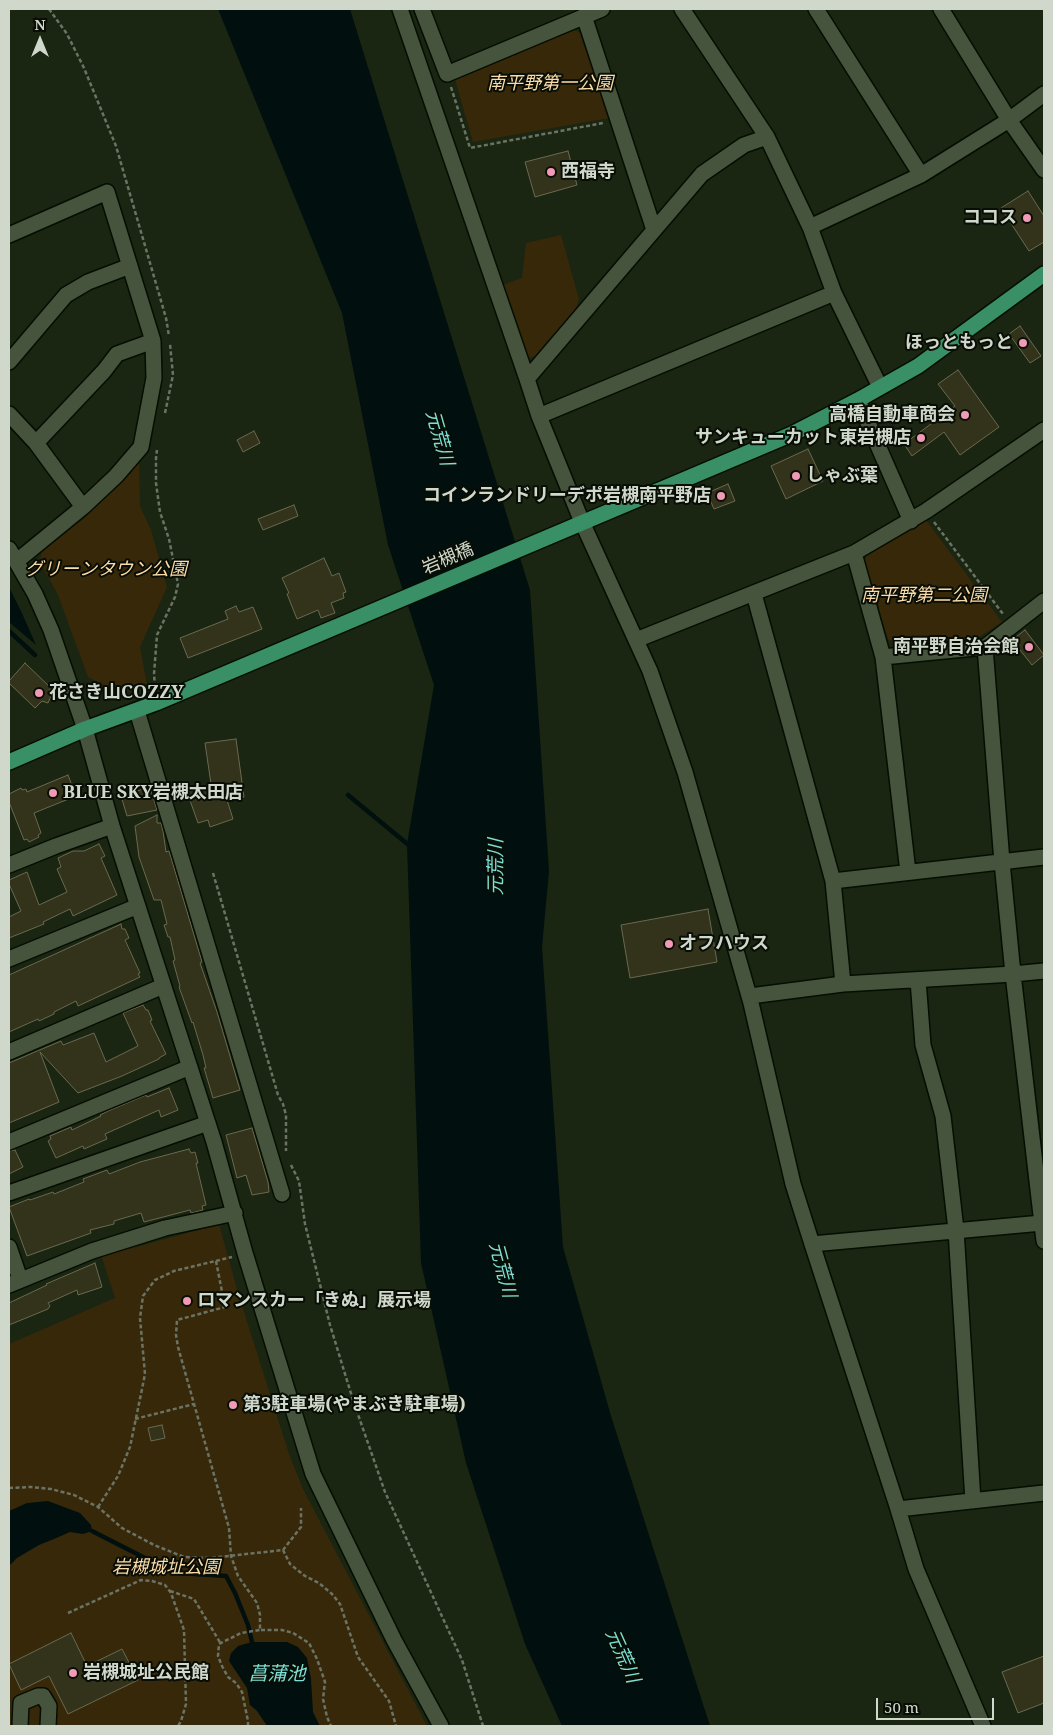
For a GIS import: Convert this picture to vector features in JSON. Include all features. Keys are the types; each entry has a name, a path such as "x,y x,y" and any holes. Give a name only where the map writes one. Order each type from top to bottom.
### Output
{"main road":[{"name":"岩槻橋","path":"9,762 85,729 137,711 792,434 918,366 1044,274"}],"street":[{"path":"400,9 528,379 539,416 582,522 650,671 685,772 750,996 793,1184 916,1569 983,1726"},
{"path":"422,9 447,74 602,9"},
{"path":"682,9 768,137 810,227 834,293 880,387"},
{"path":"816,9 921,174"},
{"path":"941,9 1009,120 1044,170"},
{"path":"584,16 654,230"},
{"path":"810,227 921,174 1009,120 1044,94"},
{"path":"528,379 702,174 744,146 768,137"},
{"path":"9,233 107,192 153,341 154,378 141,447 116,476 83,506 13,555 35,594 51,630 85,729 112,826 208,1123 245,1253 314,1474 394,1640 441,1726"},
{"path":"9,362 66,295 88,282 130,266"},
{"path":"539,416 834,293"},
{"path":"36,444 104,371 116,354 153,341"},
{"path":"858,400 911,521"},
{"path":"9,414 36,444 83,506"},
{"path":"636,640 854,553 911,521 1044,430"},
{"path":"854,553 883,657 908,872"},
{"path":"754,594 833,881 843,984"},
{"path":"883,657 985,647 1044,601"},
{"path":"985,647 1013,974 1044,1241"},
{"path":"137,711 282,1194"},
{"path":"9,865 112,826"},
{"path":"833,881 1044,857"},
{"path":"9,959 138,906"},
{"path":"750,996 843,984 1044,971"},
{"path":"918,980 923,1045 943,1116 956,1230 974,1500"},
{"path":"9,1052 163,986"},
{"path":"9,1142 190,1067"},
{"path":"9,1193 208,1123"},
{"path":"9,1247 14,1282 92,1251 129,1239 189,1222 235,1213"},
{"path":"812,1244 1042,1223"},
{"path":"898,1509 1044,1493"},
{"path":"20,1726 21,1703 38,1696 43,1696 49,1706 48,1726"}],"path":[{"path":"447,74 470,148 618,120"},
{"path":"926,511 1012,626"},
{"path":"213,873 278,1095 284,1104 288,1158"},
{"path":"290,1164 299,1181 305,1224 330,1325 353,1400 385,1492 462,1660 483,1726"},
{"path":"98,1507 118,1476 130,1446 145,1374 140,1318 143,1296 154,1280 174,1271 245,1253"},
{"path":"216,1261 225,1307 177,1320 176,1335 229,1528 231,1556 238,1576 257,1603 260,1614 260,1630"},
{"path":"135,1419 194,1404"},
{"path":"9,1488 31,1487 51,1489 74,1495 98,1507 122,1528 154,1545 184,1557 210,1558 283,1550 301,1527 301,1508"},
{"path":"283,1550 290,1564 305,1576 319,1583 340,1604 358,1656 389,1701 396,1726"},
{"path":"68,1614 141,1580 165,1585 169,1590 184,1630 186,1704 178,1726"},
{"path":"169,1590 194,1600 221,1644 218,1656 228,1677 236,1683 242,1692 248,1726"},
{"path":"221,1644 241,1633 260,1630 282,1630 293,1633 309,1643 325,1682 323,1699 326,1717 331,1726"}],"green space":[{"name":"南平野第一公園","path":"571,28 580,33 609,118 473,142 454,76"},
{"path":"561,235 579,299 572,320 537,356 525,358 503,285 522,278 526,243"},
{"name":"グリーンタウン公園","path":"139,459 140,506 151,530 167,587 140,647 147,684 122,694 88,677 58,595 40,562 42,549 83,519"},
{"name":"南平野第二公園","path":"926,520 1002,622 976,639 896,645 888,639 864,563 869,548"},
{"name":"岩槻城址公園","path":"219,1224 238,1293 289,1454 303,1489 427,1726 9,1726 9,1344 115,1298 101,1255"}],"water":[{"name":"元荒川","path":"218,9 350,9 530,590 549,871 542,947 563,1247 611,1416 710,1726 562,1726 525,1644 466,1463 421,1263 407,844 434,685 388,545 342,313"},
{"path":"9,587 21,611 36,645 9,622"},
{"path":"48,1501 80,1513 91,1525 92,1531 83,1534 70,1532 39,1545 17,1558 9,1566 9,1511 27,1503"},
{"name":"菖蒲池","path":"252,1642 287,1642 298,1647 307,1658 311,1679 313,1712 320,1726 267,1726 257,1711 250,1705 247,1688 229,1661 231,1653 238,1646"}],"building":[{"path":"568,151 577,185 535,197 525,162"},
{"path":"1028,191 1044,216 1044,242 1029,251 1001,208"},
{"path":"1020,326 1041,356 1030,363 1009,334"},
{"path":"958,370 999,427 960,455 944,432 912,456 904,444 955,406 938,384"},
{"path":"254,431 260,443 243,452 237,440"},
{"path":"808,449 823,481 786,499 771,466"},
{"path":"728,484 735,501 714,509 707,493"},
{"path":"294,505 298,516 263,530 258,519"},
{"path":"324,558 332,576 339,573 346,592 343,593 344,598 331,603 335,613 321,618 318,610 297,619 282,578"},
{"path":"236,606 239,612 253,607 262,629 188,658 180,638 228,619 225,611"},
{"path":"1025,630 1044,655 1032,665 1012,640"},
{"path":"25,663 52,689 49,690 51,696 48,703 42,701 35,708 9,683"},
{"path":"236,739 244,797 227,800 233,819 210,827 208,820 198,823 187,792 211,784 205,743"},
{"path":"68,775 76,796 34,813 41,833 38,835 39,837 29,842 27,839 24,840 9,802 9,794 21,788 22,790 26,789 27,792"},
{"path":"150,787 157,810 127,816 121,796"},
{"path":"157,815 157,823 161,823 166,852 169,851 202,962 200,963 240,1090 213,1098 193,1022 179,987 170,937 168,937 164,925 167,924 161,900 154,900 139,857 135,826"},
{"path":"99,844 105,856 101,858 117,895 73,916 70,909 43,922 44,924 9,938 9,917 21,911 9,880 27,872 39,905 67,892 57,869 61,867 58,858 73,851 84,851"},
{"path":"708,909 717,962 630,978 621,925"},
{"path":"121,924 122,929 125,929 129,938 125,940 140,973 138,974 140,977 78,1006 76,1001 39,1021 38,1019 9,1032 9,975"},
{"path":"143,1005 148,1010 152,1020 150,1021 166,1054 122,1076 78,1093 40,1052 59,1102 9,1123 9,1063 61,1041 63,1045 94,1033 106,1062 138,1046 123,1013"},
{"path":"169,1088 178,1110 161,1117 159,1110 105,1134 107,1139 84,1149 83,1146 56,1158 48,1141 51,1139 50,1136 71,1127 72,1130 108,1111 146,1095 147,1097"},
{"path":"252,1128 268,1182 269,1192 252,1195 246,1175 237,1178 226,1135"},
{"path":"189,1149 191,1153 195,1152 198,1163 196,1163 206,1205 202,1206 203,1210 191,1213 190,1210 144,1222 141,1213 114,1221 114,1224 90,1230 91,1233 27,1256 9,1207 53,1192 54,1194 84,1182 83,1179 107,1170 109,1174 140,1162"},
{"path":"15,1150 23,1167 9,1174 9,1151"},
{"path":"95,1263 102,1287 78,1295 77,1290 48,1303 50,1306 48,1309 9,1325 9,1303 46,1284"},
{"path":"162,1425 165,1438 151,1441 148,1428"},
{"name":"岩槻城址公民館","path":"71,1633 87,1666 122,1649 138,1680 68,1714 49,1676 21,1690 9,1664"},
{"path":"1044,1656 1044,1703 1018,1713 1002,1672"}],"waterway":[{"path":"9,631 35,655"},
{"path":"348,795 411,847"},
{"path":"92,1531 179,1573 226,1576 248,1625 252,1642"}],"place":[{"name":"西福寺","path":"551,172"},
{"name":"ココス","path":"1027,218"},
{"name":"ほっともっと","path":"1023,343"},
{"name":"高橋自動車商会","path":"965,415"},
{"name":"サンキューカット東岩槻店","path":"921,438"},
{"name":"しゃぶ葉","path":"796,476"},
{"name":"コインランドリーデポ岩槻南平野店","path":"721,496"},
{"name":"南平野自治会館","path":"1029,647"},
{"name":"花さき山COZZY","path":"39,693"},
{"name":"BLUE SKY岩槻太田店","path":"53,793"},
{"name":"オフハウス","path":"669,944"},
{"name":"ロマンスカー「きぬ」展示場","path":"187,1301"},
{"name":"第3駐車場(やまぶき駐車場)","path":"233,1405"},
{"name":"岩槻城址公民館","path":"73,1673"}]}
